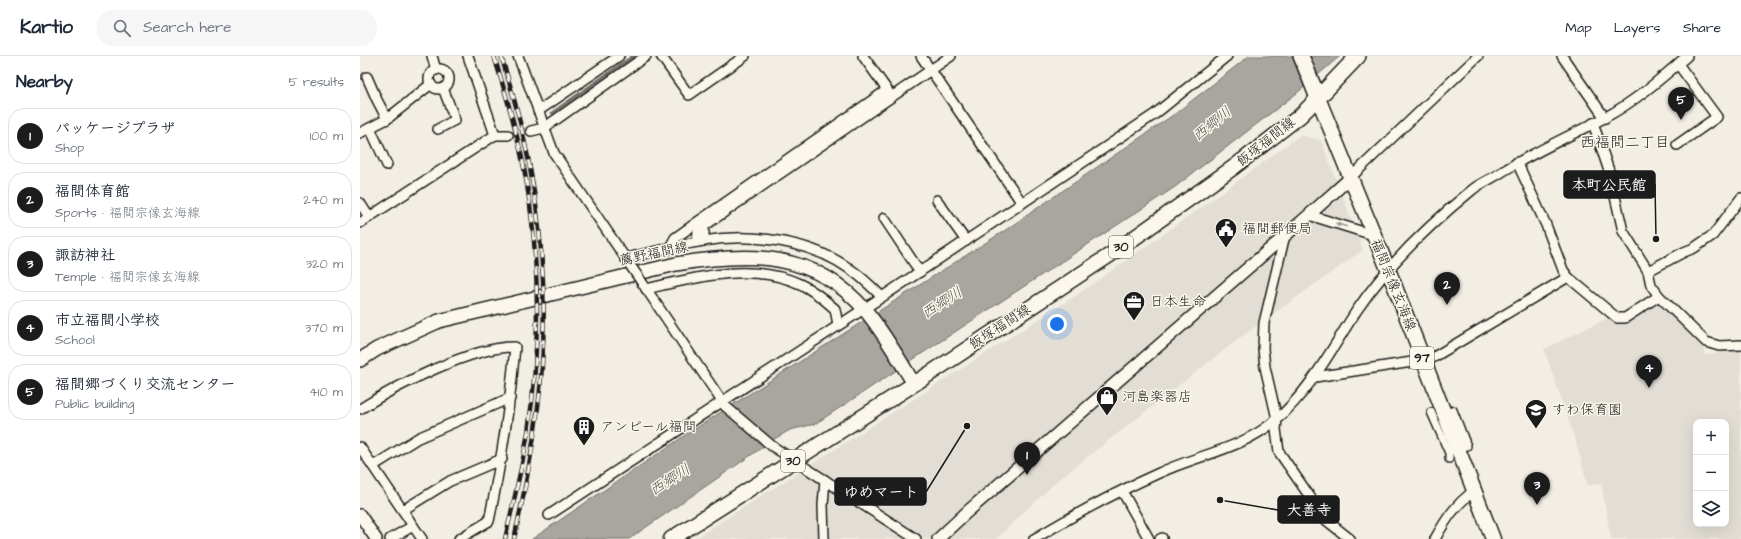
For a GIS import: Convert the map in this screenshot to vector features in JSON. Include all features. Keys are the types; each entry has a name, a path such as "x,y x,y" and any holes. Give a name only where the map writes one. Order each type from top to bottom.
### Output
{"highway":[{"path":"1301,56 1316,94 1358,56"}],"main road":[{"name":"福間宗像玄海線","path":"1316,94 1388,269 1493,539"},
{"name":"飯塚福間線","path":"671,539 794,460 911,378 1120,248 1234,167 1300,116 1316,94"},
{"name":"薦野福間線","path":"360,360 377,349 439,320 560,291 714,258 740,256 767,258 797,264 828,279 845,290 867,313 911,378"}],"street":[{"path":"432,56 436,70"},
{"path":"468,56 495,135"},
{"path":"518,56 554,153 645,286 723,404 772,446 913,538"},
{"path":"538,111 619,56"},
{"path":"531,131 544,128 646,56"},
{"path":"661,56 689,95 746,56"},
{"path":"864,56 889,94"},
{"path":"921,56 1022,203"},
{"path":"669,248 675,238 698,221 889,94 931,70 951,56"},
{"path":"549,515 723,404 838,325 867,313 882,297 1155,114 1227,56"},
{"path":"938,539 978,501 1309,215 1478,56"},
{"path":"1562,56 1605,118"},
{"path":"1034,539 1072,516 1122,491 1194,458 1228,448 1260,432 1277,419 1315,377 1358,310 1388,269 1428,230 1474,189 1517,162 1605,118 1638,95 1687,56"},
{"path":"1676,145 1717,117 1678,64"},
{"path":"436,70 443,70 448,74 448,84 443,88 435,88 431,84 430,78 436,70"},
{"path":"368,77 376,100 387,119"},
{"path":"360,133 387,119 431,84"},
{"path":"438,129 455,120 443,88"},
{"path":"701,241 704,226 889,94"},
{"path":"1593,123 1610,172 1623,231 1648,271 1652,286 1658,296 1706,342 1719,346 1741,346"},
{"path":"370,128 387,165"},
{"path":"360,223 495,135 508,135"},
{"path":"1517,162 1546,225 1562,270 1568,277 1617,318 1625,318 1658,296"},
{"path":"1648,271 1694,248 1713,235 1741,198"},
{"path":"937,200 966,241"},
{"path":"360,203 369,217"},
{"path":"1309,215 1373,235"},
{"path":"884,218 920,272"},
{"path":"698,221 701,241"},
{"path":"1285,235 1264,329 1265,367 1277,419 1276,429 1278,452 1326,520 1350,539"},
{"path":"628,262 669,248 701,241 734,238 787,242 833,259 850,269 882,297"},
{"path":"645,286 720,273 746,273 776,276 801,284 823,298 835,309 838,325"},
{"path":"1315,377 1412,362 1424,363 1568,277"},
{"path":"360,409 381,396 481,351 504,347 515,347 502,459 489,521 459,539"},
{"path":"373,466 418,438 510,398"},
{"path":"1453,410 1467,446"},
{"path":"1431,412 1442,435 1449,453 1449,458"},
{"path":"1442,435 1460,428"},
{"path":"360,447 422,539"},
{"path":"403,510 450,481 502,459"},
{"path":"824,539 823,505 825,480"},
{"path":"1122,491 1149,539"},
{"path":"1436,539 1443,524 1461,500 1474,491"},
{"path":"360,515 376,539"},
{"path":"390,539 413,526"}],"shaded area":[{"path":"1300,135 1321,140 1363,250 1241,337 1058,480 996,539 694,539 1074,297 1219,195"},
{"path":"1663,305 1704,345 1704,355 1741,350 1741,539 1611,539 1601,483 1588,486 1575,439 1544,349 1610,317 1621,323 1655,306"}],"water":[{"name":"西郷川","path":"1249,56 1340,56 1297,93 1175,187 815,424 790,430 776,438 629,539 532,539 690,432 1004,231 1176,113"}],"waterway":[{"path":"552,113 633,56"}],"tunnel":[{"path":"508,135 531,131"}],"railway":[{"path":"494,56 513,120 527,185 534,246 537,308 535,371 528,432 505,539"},
{"path":"501,56 513,94 530,170 541,248 543,287 544,327 538,409 528,475 514,539"}],"place":[{"name":"福間郷づくり交流センター","path":"1681,120"},
{"name":"本町公民館","path":"1656,239"},
{"name":"福間郵便局","path":"1226,248"},
{"name":"福間体育館","path":"1447,305"},
{"name":"日本生命","path":"1134,322"},
{"name":"市立福間小学校","path":"1649,388"},
{"name":"河島楽器店","path":"1107,416"},
{"name":"ゆめマート","path":"967,426"},
{"name":"すわ保育園","path":"1536,430"},
{"name":"アンピール福間","path":"584,446"},
{"name":"パッケージプラザ","path":"1027,475"},
{"name":"大善寺","path":"1220,500"},
{"name":"諏訪神社","path":"1537,505"}],"district":[{"name":"西福間二丁目","path":"1625,142"}]}
